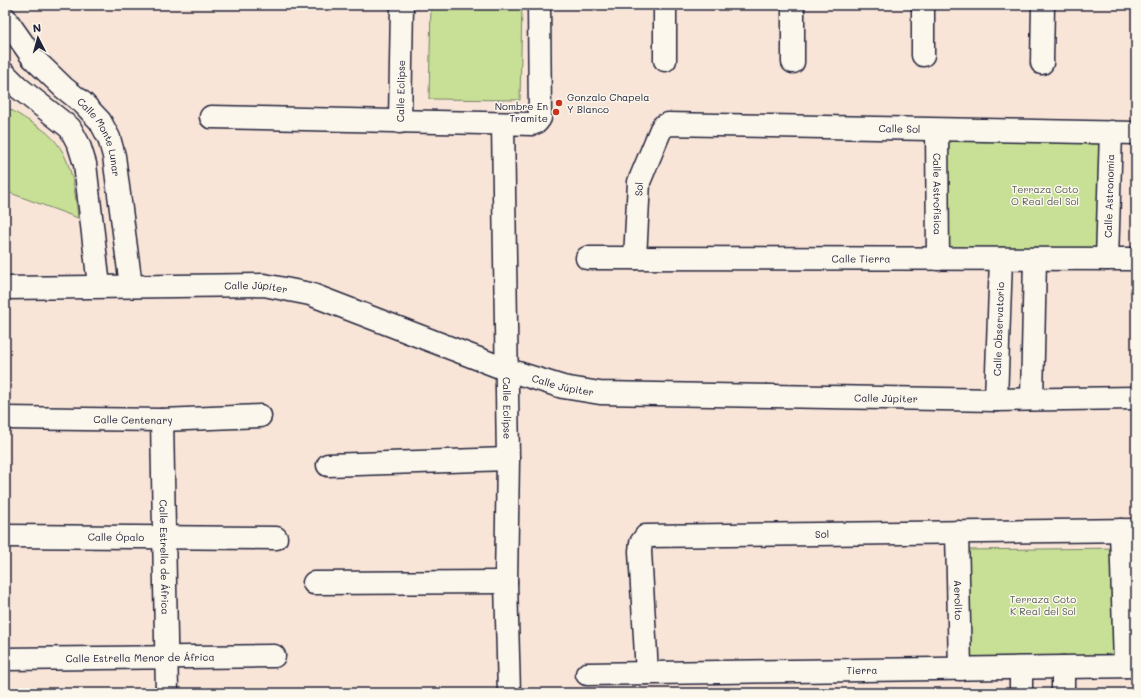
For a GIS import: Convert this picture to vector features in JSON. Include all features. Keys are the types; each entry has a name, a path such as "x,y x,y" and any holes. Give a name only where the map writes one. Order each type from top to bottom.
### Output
{"street":[{"name":"Calle Eclipse","path":"402,5 400,122 503,124 532,124 537,122 540,118 538,5"},
{"path":"665,5 665,60"},
{"path":"793,5 793,62"},
{"path":"923,5 923,55"},
{"path":"1042,63 1043,5"},
{"name":"Calle Monte Lunar","path":"5,18 33,58 64,88 83,102 100,121 109,138 114,156 131,286"},
{"name":"Calle Monte Lunar","path":"5,74 19,88 70,128 79,145 85,164 99,286"},
{"path":"211,117 400,122"},
{"name":"Calle Eclipse","path":"503,124 505,369 508,459 506,582 509,693"},
{"name":"Calle Sol","path":"663,126 673,124 1136,133"},
{"name":"Sol","path":"635,258 639,182 663,126"},
{"name":"Calle Astrofísica","path":"937,130 938,259"},
{"name":"Calle Astronomía","path":"1107,259 1111,132"},
{"name":"Calle Tierra","path":"587,258 1136,259"},
{"name":"Calle Observatorio","path":"996,400 1001,259"},
{"path":"1032,399 1035,259"},
{"name":"Calle Júpiter","path":"5,288 264,285 283,288 310,294 505,369 563,387 600,393 996,400 1136,398"},
{"name":"Calle Centenary","path":"5,418 162,420 260,416"},
{"name":"Calle Estrella de África","path":"162,420 167,693"},
{"path":"328,465 508,459"},
{"path":"1129,530 1130,666"},
{"name":"Sol","path":"647,673 640,552 641,544 646,536 1129,530"},
{"name":"Aerolito","path":"957,532 960,668"},
{"name":"Calle Ópalo","path":"5,536 276,538"},
{"path":"314,583 506,582"},
{"name":"Calle Estrella Menor de África","path":"5,659 274,656"},
{"name":"Tierra","path":"587,674 1130,666"},
{"path":"1063,667 1063,693"},
{"path":"1021,668 1021,693"}],"green space":[{"path":"431,5 522,5 520,100 429,99"},
{"path":"5,106 42,129 60,147 70,169 78,218 5,191"},
{"name":"Terraza Coto O Real del Sol","path":"937,130 1111,132 1107,259 938,259"},
{"name":"Terraza Coto K Real del Sol","path":"1118,548 1120,658 968,661 966,550"}],"place":[{"name":"Gonzalo Chapela Y Blanco","path":"559,103"},
{"name":"Nombre En Tramite","path":"556,112"}]}
